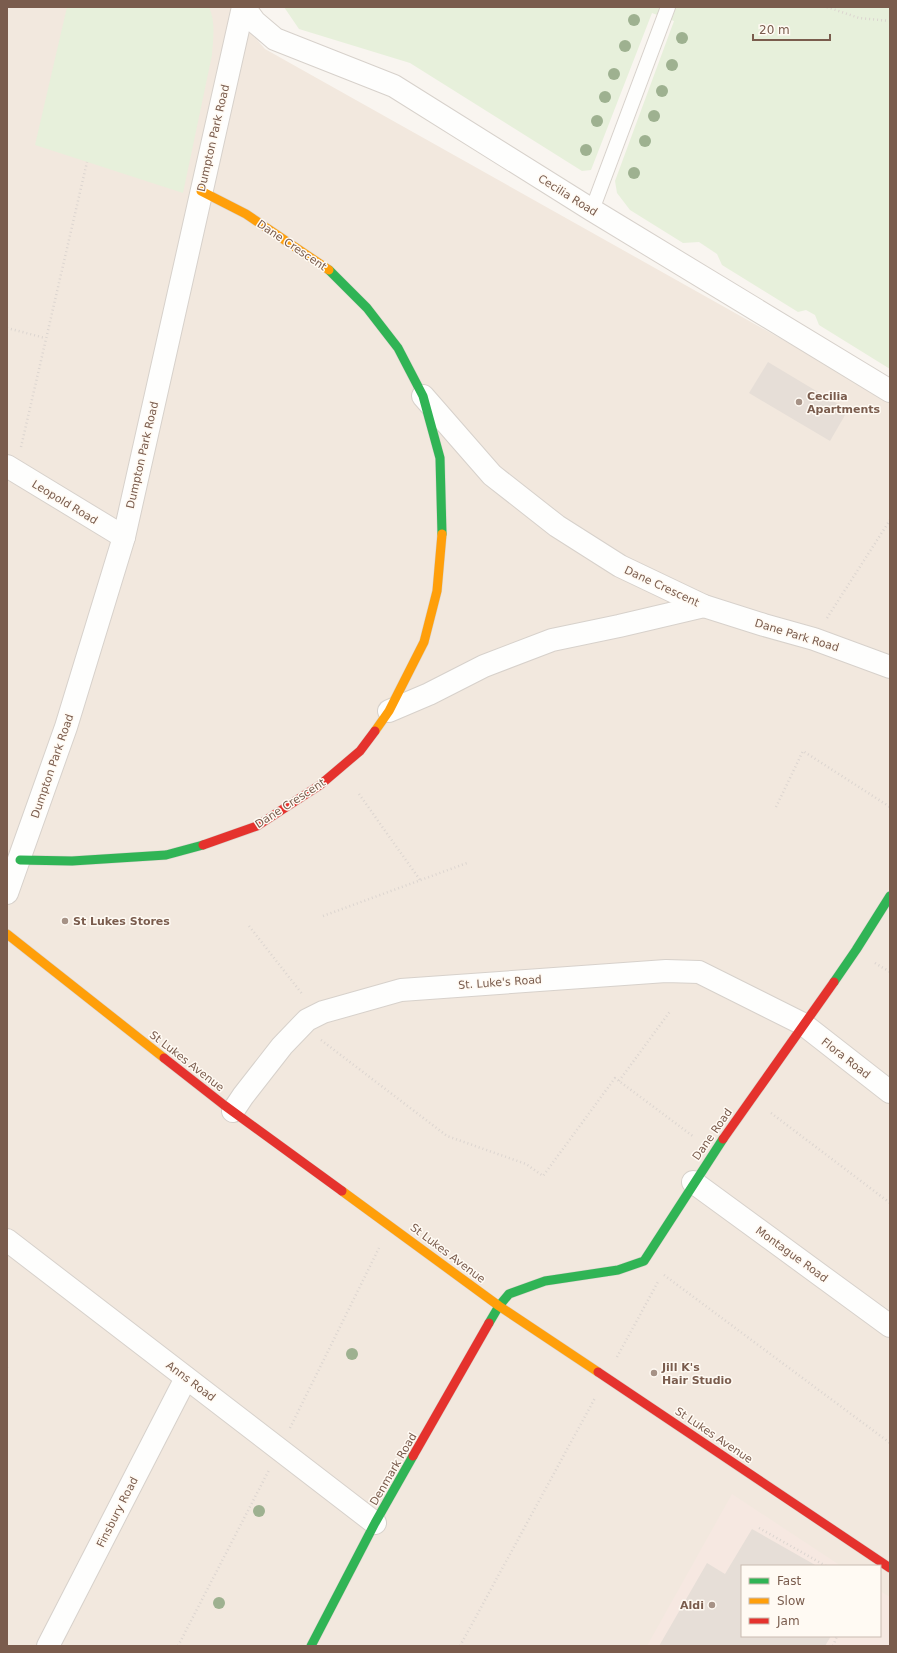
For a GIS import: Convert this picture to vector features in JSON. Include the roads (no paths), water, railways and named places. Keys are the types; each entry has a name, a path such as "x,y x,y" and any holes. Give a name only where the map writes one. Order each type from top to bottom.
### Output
{"street":[{"name":"Dumpton Park Road","path":"7,893 66,727 124,537 201,191 244,7"},
{"name":"Cecilia Road","path":"244,7 255,22 275,39 394,86 592,210 890,391"},
{"name":"Dane Crescent","path":"20,860 72,860 166,855 215,842 257,826 320,785 360,751 389,711 424,642 437,591 442,536 440,458 423,396 398,348 366,308 327,268 246,214 201,191"},
{"name":"Dane Crescent","path":"423,396 492,475 557,526 620,566 704,606"},
{"name":"Leopold Road","path":"11,469 124,537"},
{"name":"Dane Crescent","path":"389,711 429,694 484,666 552,640 704,606"},
{"name":"Dane Park Road","path":"704,606 814,639 890,667"},
{"name":"Dane Road","path":"499,1306 509,1294 545,1281 618,1270 644,1261 713,1152 856,950 890,896"},
{"name":"St Lukes Avenue","path":"7,934 232,1111 499,1306 606,1376 890,1568"},
{"name":"St. Luke's Road","path":"232,1111 282,1046 310,1020 324,1012 401,990 666,971 699,972 803,1024"},
{"name":"Flora Road","path":"803,1024 890,1092"},
{"name":"Montague Road","path":"693,1182 890,1326"},
{"name":"Anns Road","path":"7,1240 376,1523"},
{"name":"Denmark Road","path":"312,1646 376,1523 499,1306"},
{"name":"Finsbury Road","path":"48,1646 186,1378"}],"lane":[{"path":"592,210 668,7"}],"place":[{"name":"Cecilia Apartments","path":"799,402"},
{"name":"St Lukes Stores","path":"65,921"},
{"name":"Jill K's Hair Studio","path":"654,1373"},
{"name":"Aldi","path":"712,1605"}]}
